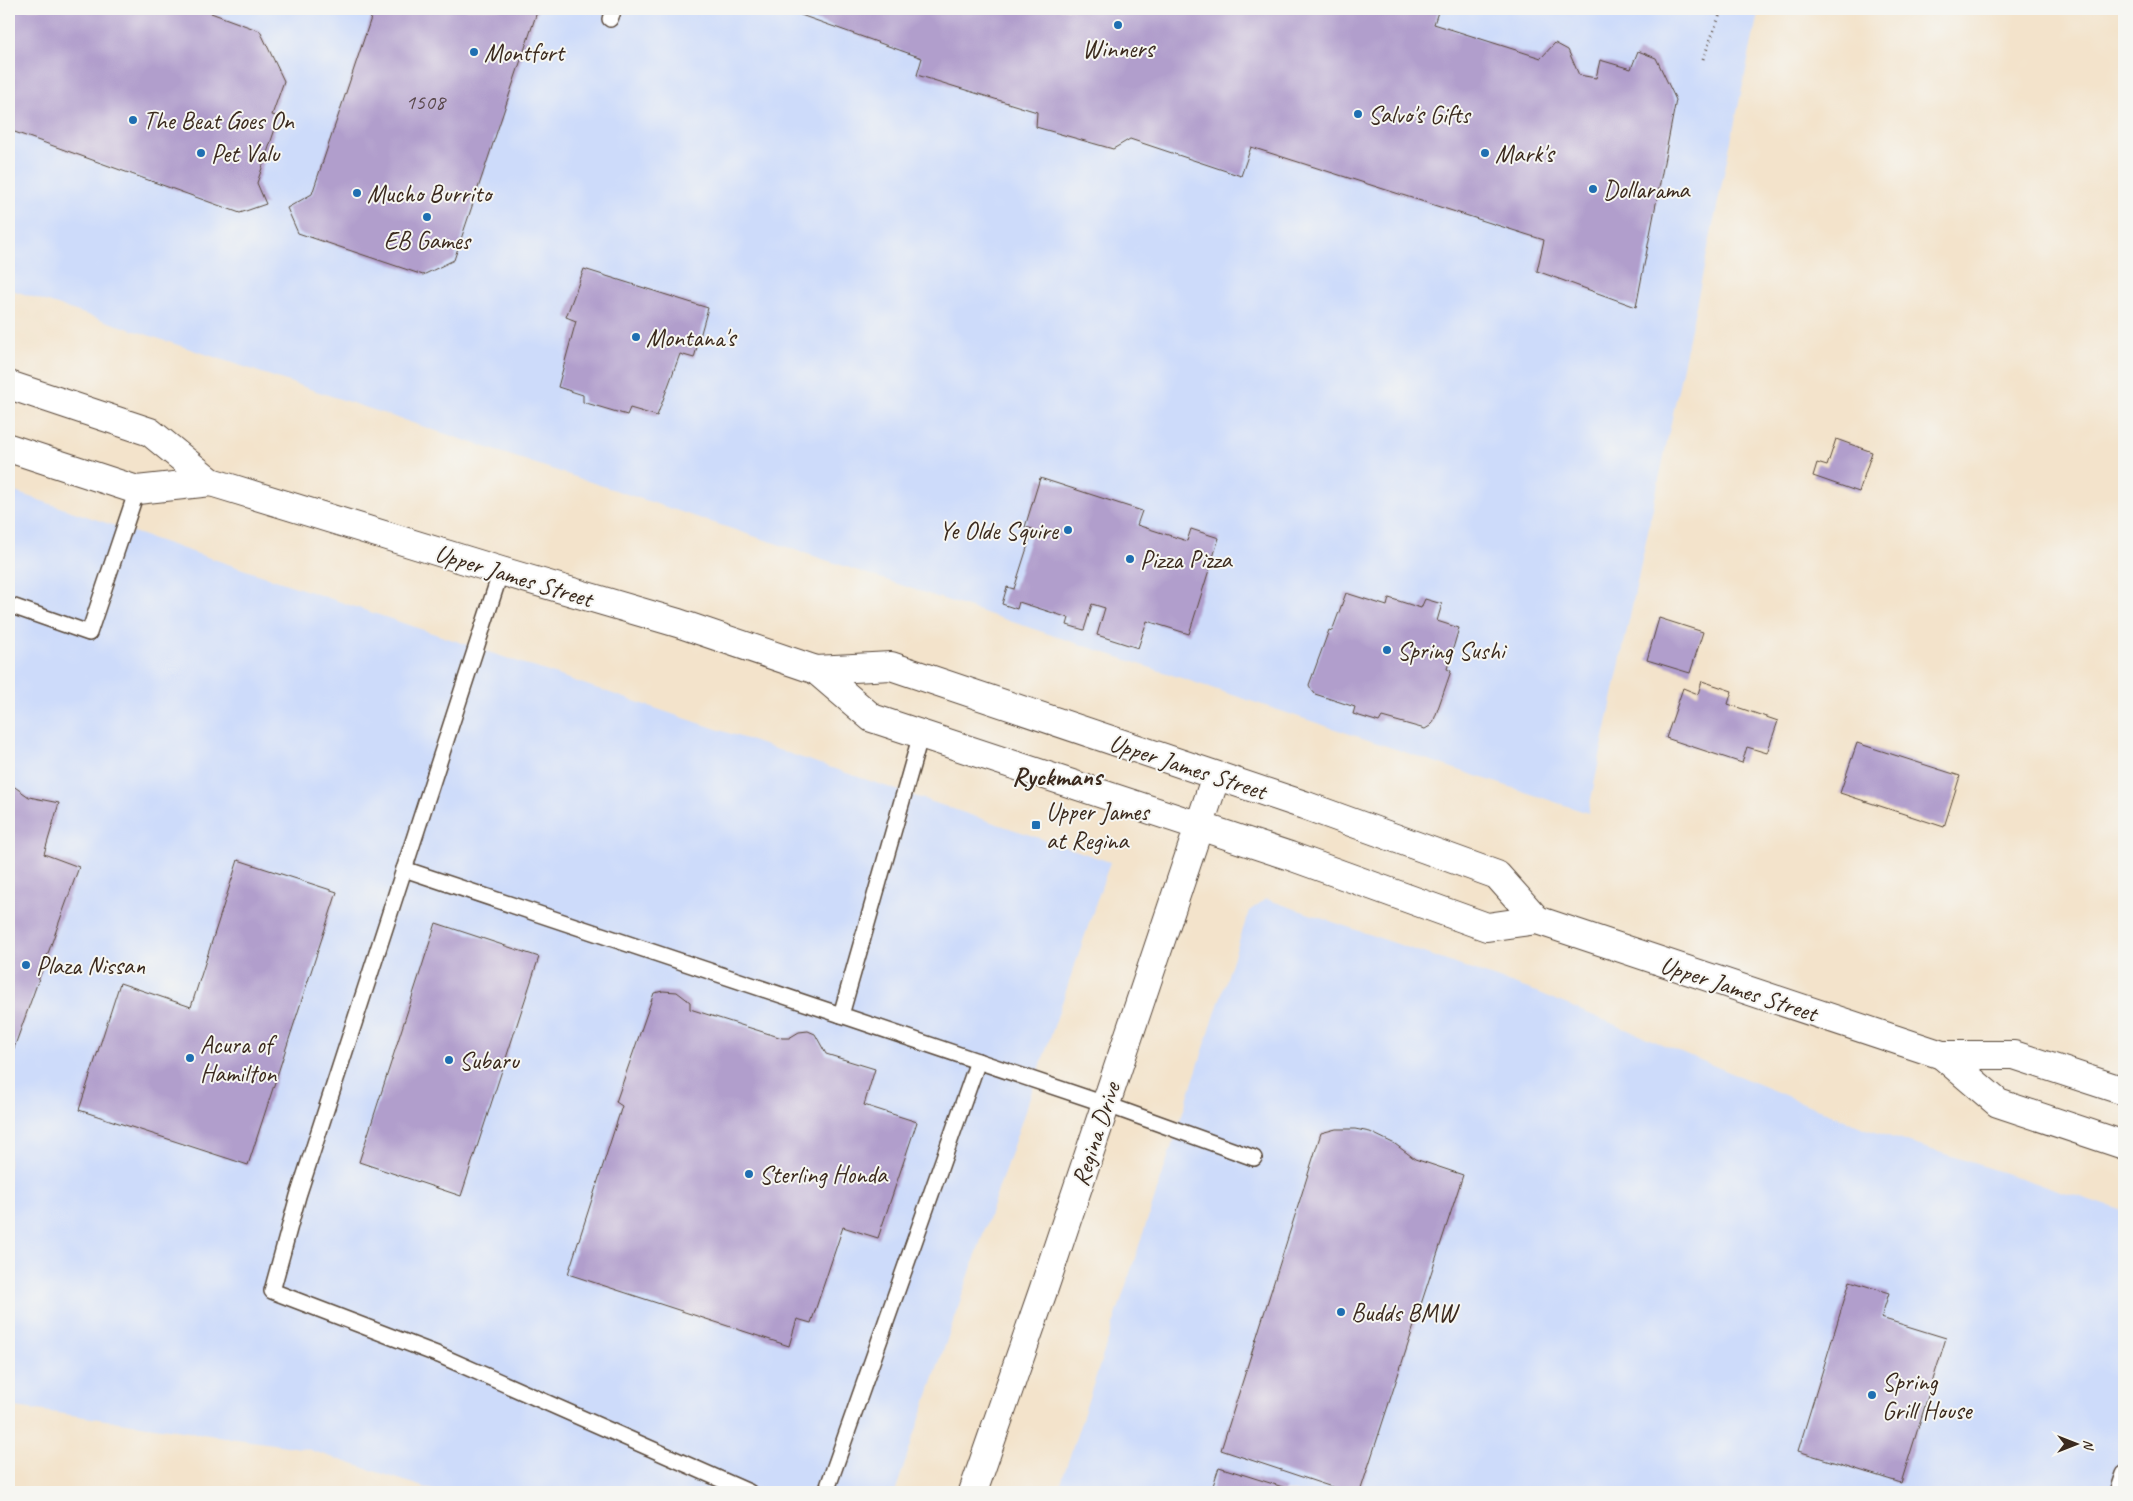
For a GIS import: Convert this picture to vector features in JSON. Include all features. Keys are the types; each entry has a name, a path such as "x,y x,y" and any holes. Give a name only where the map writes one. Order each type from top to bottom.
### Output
{"main road":[{"name":"Upper James Street","path":"9,384 150,432 212,482 678,624 816,670 891,666 1304,805 1497,875 1537,920"},
{"name":"Upper James Street","path":"9,448 137,490 212,482"},
{"name":"Upper James Street","path":"816,670 872,718 1290,856 1487,927 1537,920 1942,1055 2014,1055 2124,1090"},
{"name":"Regina Drive","path":"973,1492 1044,1291 1198,825 1216,776"},
{"name":"Upper James Street","path":"1942,1055 1998,1103 2124,1145"}],"lane":[{"path":"9,605 89,633 137,490"},
{"path":"501,571 298,1196 272,1291 439,1355 750,1492"},
{"path":"841,1014 921,734"},
{"path":"404,869 1106,1104 1254,1158"},
{"path":"826,1492 978,1061"},
{"path":"2118,1492 2124,1474"}],"path":[{"path":"1703,59 1722,9"}],"shaded area":[{"path":"9,9 1759,9 1588,813 9,289"},
{"path":"9,490 1110,862 895,1492 438,1492 307,1449 9,1406"},
{"path":"1266,899 1534,991 1866,1129 2124,1211 2124,1492 1058,1492 1249,911"}],"building":[{"path":"9,9 212,9 211,13 260,31 284,81 272,115 279,117 257,183 266,204 240,213 9,130"},
{"path":"374,9 538,9 454,260 423,275 298,233 287,208 312,194"},
{"path":"784,9 1439,9 1434,24 1541,58 1555,43 1568,50 1579,75 1596,78 1600,60 1631,69 1638,51 1656,58 1676,100 1636,307 1537,271 1544,240 1251,147 1241,176 1130,139 1113,149 1036,127 1037,112 917,75 922,58"},
{"name":"Montana's","path":"584,269 708,308 694,358 680,354 657,416 630,408 627,415 583,402 583,395 558,387 576,321 566,317"},
{"path":"1836,439 1872,452 1859,492 1813,476 1817,463 1827,466"},
{"path":"1040,478 1142,511 1137,525 1187,541 1191,529 1219,538 1189,634 1147,621 1138,648 1097,635 1105,608 1092,604 1084,630 1067,625 1069,618 1019,602 1017,609 1002,604 1007,587 1014,589 1033,529 1025,527"},
{"name":"Spring Sushi","path":"1346,593 1387,606 1389,598 1421,608 1425,599 1442,604 1437,621 1459,628 1447,669 1451,671 1433,723 1430,726 1425,729 1382,717 1379,722 1353,714 1355,707 1315,694 1311,689 1309,685 1329,630 1332,631"},
{"path":"1659,618 1703,632 1690,673 1647,660"},
{"path":"1702,681 1732,691 1728,704 1778,721 1767,753 1747,747 1742,763 1666,738 1683,688 1698,694"},
{"path":"1857,743 1960,776 1944,827 1840,793"},
{"name":"Plaza Nissan","path":"9,783 29,797 59,803 44,854 79,867 9,1062"},
{"name":"Acura of Hamilton","path":"238,860 337,892 248,1165 79,1110 120,983 191,1007"},
{"name":"Subaru","path":"436,923 539,957 461,1196 359,1162"},
{"name":"Sterling Honda","path":"663,991 677,992 690,1002 690,1009 782,1038 789,1038 799,1032 808,1031 815,1034 826,1054 875,1069 864,1105 917,1122 878,1238 843,1227 811,1323 797,1319 789,1346 568,1274 622,1106 616,1102 654,993"},
{"name":"Budds BMW","path":"1336,1129 1355,1129 1370,1132 1395,1144 1415,1159 1463,1175 1360,1492 1347,1492 1221,1450 1321,1133"},
{"name":"Spring Grill House","path":"1850,1281 1889,1293 1881,1318 1946,1338 1901,1483 1798,1451"},
{"path":"1219,1467 1286,1488 1284,1492 1211,1492"}],"place":[{"name":"Winners","path":"1118,25"},
{"name":"Montfort","path":"474,52"},
{"name":"Salvo's Gifts","path":"1358,114"},
{"name":"The Beat Goes On","path":"133,120"},
{"name":"Pet Valu","path":"201,153"},
{"name":"Mark's","path":"1485,153"},
{"name":"Dollarama","path":"1593,189"},
{"name":"Mucho Burrito","path":"357,193"},
{"name":"EB Games","path":"427,217"},
{"name":"Montana's","path":"636,337"},
{"name":"Ye Olde Squire","path":"1068,530"},
{"name":"Pizza Pizza","path":"1130,559"},
{"name":"Spring Sushi","path":"1387,650"},
{"name":"Upper James at Regina","path":"1036,825"},
{"name":"Plaza Nissan","path":"26,965"},
{"name":"Acura of Hamilton","path":"190,1058"},
{"name":"Subaru","path":"449,1060"},
{"name":"Sterling Honda","path":"749,1174"},
{"name":"Budds BMW","path":"1341,1312"},
{"name":"Spring Grill House","path":"1872,1395"}],"district":[{"name":"Ryckmans","path":"1057,776"}]}
